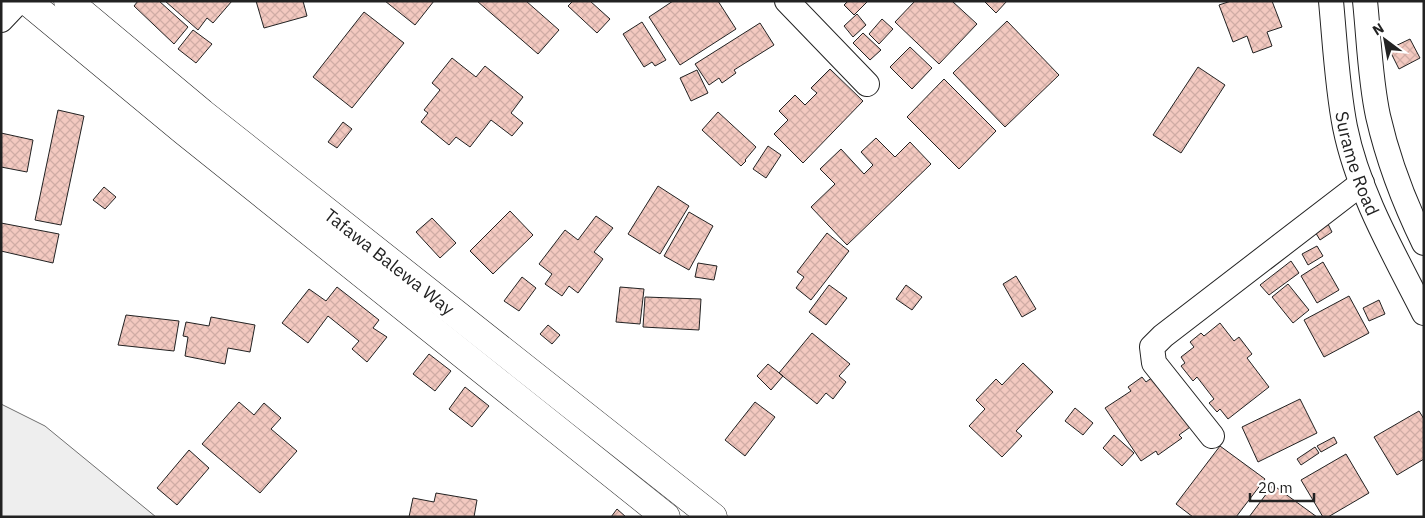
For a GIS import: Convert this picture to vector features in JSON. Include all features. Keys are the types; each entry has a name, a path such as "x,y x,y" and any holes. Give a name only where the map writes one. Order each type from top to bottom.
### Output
{"main road":[{"name":"Tafawa Balewa Way","path":"28,1 184,131 666,517"},
{"name":"Tafawa Balewa Way","path":"68,1 202,113 714,517"}],"street":[{"path":"1,20 19,1"},
{"path":"788,1 867,84"},
{"name":"Surame Road","path":"1331,1 1345,127 1362,183 1386,239 1424,313"},
{"name":"Surame Road","path":"1365,1 1370,62 1378,115 1393,172 1421,231"},
{"path":"1212,436 1154,362 1152,347 1163,336 1362,183"}],"shaded area":[{"path":"1,404 45,426 156,517 1,517"}],"building":[{"path":"138,1 159,1 188,27 174,44 134,6"},
{"path":"165,1 232,1 213,23 207,18 198,30"},
{"path":"256,1 303,1 307,16 264,28"},
{"path":"385,1 434,1 415,25"},
{"path":"477,1 526,1 559,30 538,54"},
{"path":"573,1 590,1 610,19 597,33 568,6"},
{"path":"673,1 718,1 736,29 680,65 649,17"},
{"path":"848,1 868,1 854,15 844,5"},
{"path":"915,1 952,1 977,24 939,64 895,22"},
{"path":"984,1 1007,1 996,13"},
{"path":"1231,1 1272,1 1282,27 1267,32 1272,46 1253,53 1247,36 1233,42 1219,5"},
{"path":"364,12 404,43 352,108 313,77"},
{"path":"857,14 866,25 853,37 844,26"},
{"path":"882,19 893,29 879,44 869,34"},
{"path":"1007,21 1059,75 1005,127 953,73"},
{"path":"642,22 666,60 655,66 652,62 644,67 623,34"},
{"path":"760,23 774,45 734,70 736,73 722,83 719,78 709,85 695,64"},
{"path":"193,30 212,44 196,63 178,49"},
{"path":"863,33 881,50 870,60 853,43"},
{"path":"1410,39 1420,58 1399,69 1389,49"},
{"path":"910,47 932,68 912,89 890,67"},
{"path":"452,58 476,77 485,66 523,97 511,113 523,123 512,136 491,120 470,147 456,137 449,145 421,122 428,113 424,110 440,90 432,83"},
{"path":"1198,67 1225,85 1181,153 1153,135"},
{"path":"830,69 863,101 803,163 774,134 788,120 779,111 795,95 805,105 817,93 811,88"},
{"path":"697,70 708,93 691,101 680,78"},
{"path":"944,79 996,131 959,169 907,117"},
{"path":"58,110 84,116 61,225 35,220"},
{"path":"718,112 756,147 741,166 702,130"},
{"path":"343,122 352,129 337,148 328,142"},
{"path":"1,133 33,140 27,172 1,167"},
{"path":"876,138 895,157 910,142 931,164 847,245 811,207 835,184 820,169 841,149 864,174 873,165 861,152"},
{"path":"768,146 781,155 766,178 753,169"},
{"path":"658,186 689,206 660,254 628,234"},
{"path":"104,187 116,197 105,209 93,200"},
{"path":"510,211 533,235 493,274 470,251"},
{"path":"689,212 713,226 689,270 664,256"},
{"path":"596,216 613,228 594,252 603,259 578,293 569,286 562,296 545,284 552,274 539,264 565,230 578,240"},
{"path":"432,218 456,243 440,258 416,232"},
{"path":"1327,222 1332,232 1320,240 1314,230"},
{"path":"1,223 59,234 53,263 1,251"},
{"path":"827,233 849,251 811,300 796,288 804,277 797,272"},
{"path":"1317,246 1323,256 1308,265 1302,254"},
{"path":"1291,261 1299,273 1269,295 1260,285"},
{"path":"1323,262 1339,290 1317,303 1301,276"},
{"path":"698,263 717,266 714,280 695,277"},
{"path":"1016,276 1036,309 1022,317 1003,284"},
{"path":"522,277 536,288 519,311 504,301"},
{"path":"1288,284 1309,310 1293,323 1272,297"},
{"path":"829,285 847,298 826,325 809,312"},
{"path":"906,285 922,297 912,310 896,299"},
{"path":"337,287 379,320 373,328 387,337 367,362 352,349 359,341 328,316 308,343 282,323 309,289 326,301"},
{"path":"620,287 644,289 640,324 616,322"},
{"path":"1349,296 1369,333 1324,357 1304,320"},
{"path":"645,297 701,299 699,330 643,327"},
{"path":"1379,300 1385,314 1369,321 1363,308"},
{"path":"126,315 179,321 174,351 118,345"},
{"path":"211,317 255,325 250,352 228,348 225,364 185,356 188,337 183,336 186,322 209,326"},
{"path":"1220,323 1234,341 1239,337 1252,354 1247,358 1269,387 1228,419 1220,409 1217,412 1209,403 1214,399 1197,377 1193,381 1181,366 1185,363 1181,357 1194,347 1190,342 1201,333 1204,336"},
{"path":"548,325 560,335 552,344 540,334"},
{"path":"812,333 850,364 839,376 846,382 833,399 826,393 817,404 779,373"},
{"path":"429,354 451,371 435,391 413,374"},
{"path":"1023,363 1053,392 1016,431 1022,436 1002,457 969,426 985,409 976,400 996,379 1002,385"},
{"path":"768,364 783,376 771,390 757,376"},
{"path":"1157,374 1193,425 1179,435 1182,438 1158,455 1156,451 1141,461 1105,408 1131,391 1128,387 1142,377 1146,382"},
{"path":"465,387 489,406 472,427 449,409"},
{"path":"1300,399 1317,433 1258,462 1242,427"},
{"path":"239,402 254,415 264,403 281,418 271,429 297,451 260,493 202,444"},
{"path":"755,402 775,417 745,456 725,440"},
{"path":"1075,408 1093,423 1083,435 1065,421"},
{"path":"1419,411 1424,419 1424,459 1397,475 1374,437"},
{"path":"1114,435 1134,453 1122,466 1103,448"},
{"path":"1334,437 1337,443 1321,452 1317,446"},
{"path":"1220,446 1265,479 1236,517 1193,517 1176,504"},
{"path":"1315,447 1319,453 1301,465 1297,459"},
{"path":"189,450 209,468 177,505 157,488"},
{"path":"1346,454 1369,493 1328,517 1323,517 1301,480"},
{"path":"1273,485 1317,517 1249,517"},
{"path":"436,493 477,500 474,517 409,517 413,498 434,502"},
{"path":"617,509 626,517 611,517"}]}
